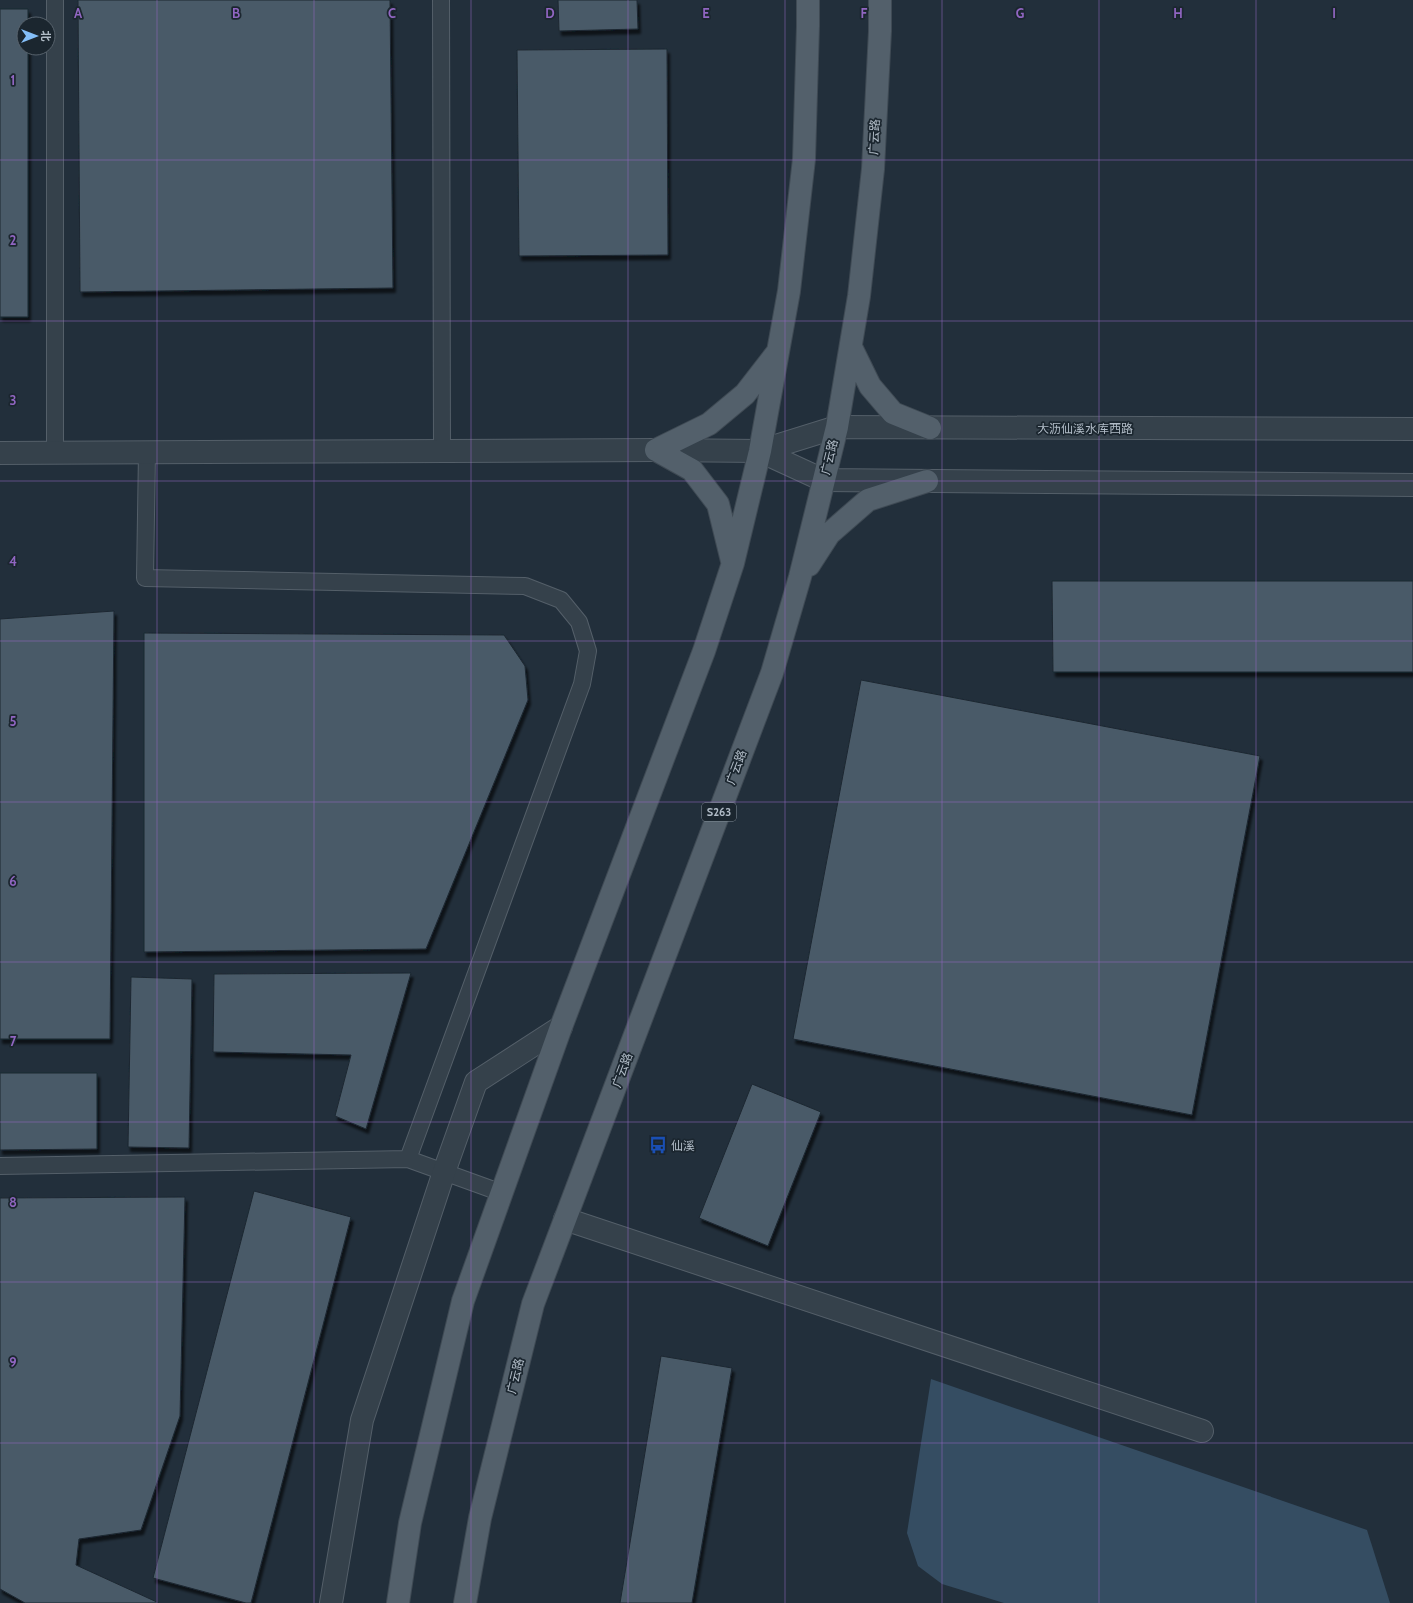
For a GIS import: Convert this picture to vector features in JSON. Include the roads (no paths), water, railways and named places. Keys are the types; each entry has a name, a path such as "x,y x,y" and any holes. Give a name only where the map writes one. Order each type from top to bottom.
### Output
{"main road":[{"path":"398,1603 410,1523 463,1301 561,1026 704,651 733,563 760,451 789,291 804,159 808,0"},
{"name":"广云路","path":"465,1603 480,1518 533,1304 772,673 800,577 837,427 859,296 873,169 880,32 880,0"},
{"path":"850,347 870,386 893,413 930,428"},
{"path":"656,450 709,424 745,394 778,351"},
{"path":"656,450 692,470 718,504 733,563"},
{"path":"800,577 829,534 868,500 927,481"}],"street":[{"name":"大沥仙溪水库西路","path":"760,451 837,427 1413,429"},
{"path":"0,453 656,450 760,451 823,480 1413,485"},
{"path":"331,1603 362,1420 444,1172 476,1082 561,1026"},
{"path":"565,1219 1202,1431"}],"lane":[{"path":"54,0 55,452"},
{"path":"441,0 442,451"},
{"path":"147,452 145,578 525,586 561,600 579,622 588,651 582,684 408,1159"},
{"path":"0,1166 408,1159 502,1193"}],"water":[{"path":"931,1379 1367,1530 1390,1603 1004,1603 942,1584 918,1566 907,1533"}],"place":[{"name":"仙溪","path":"658,1145"}]}
